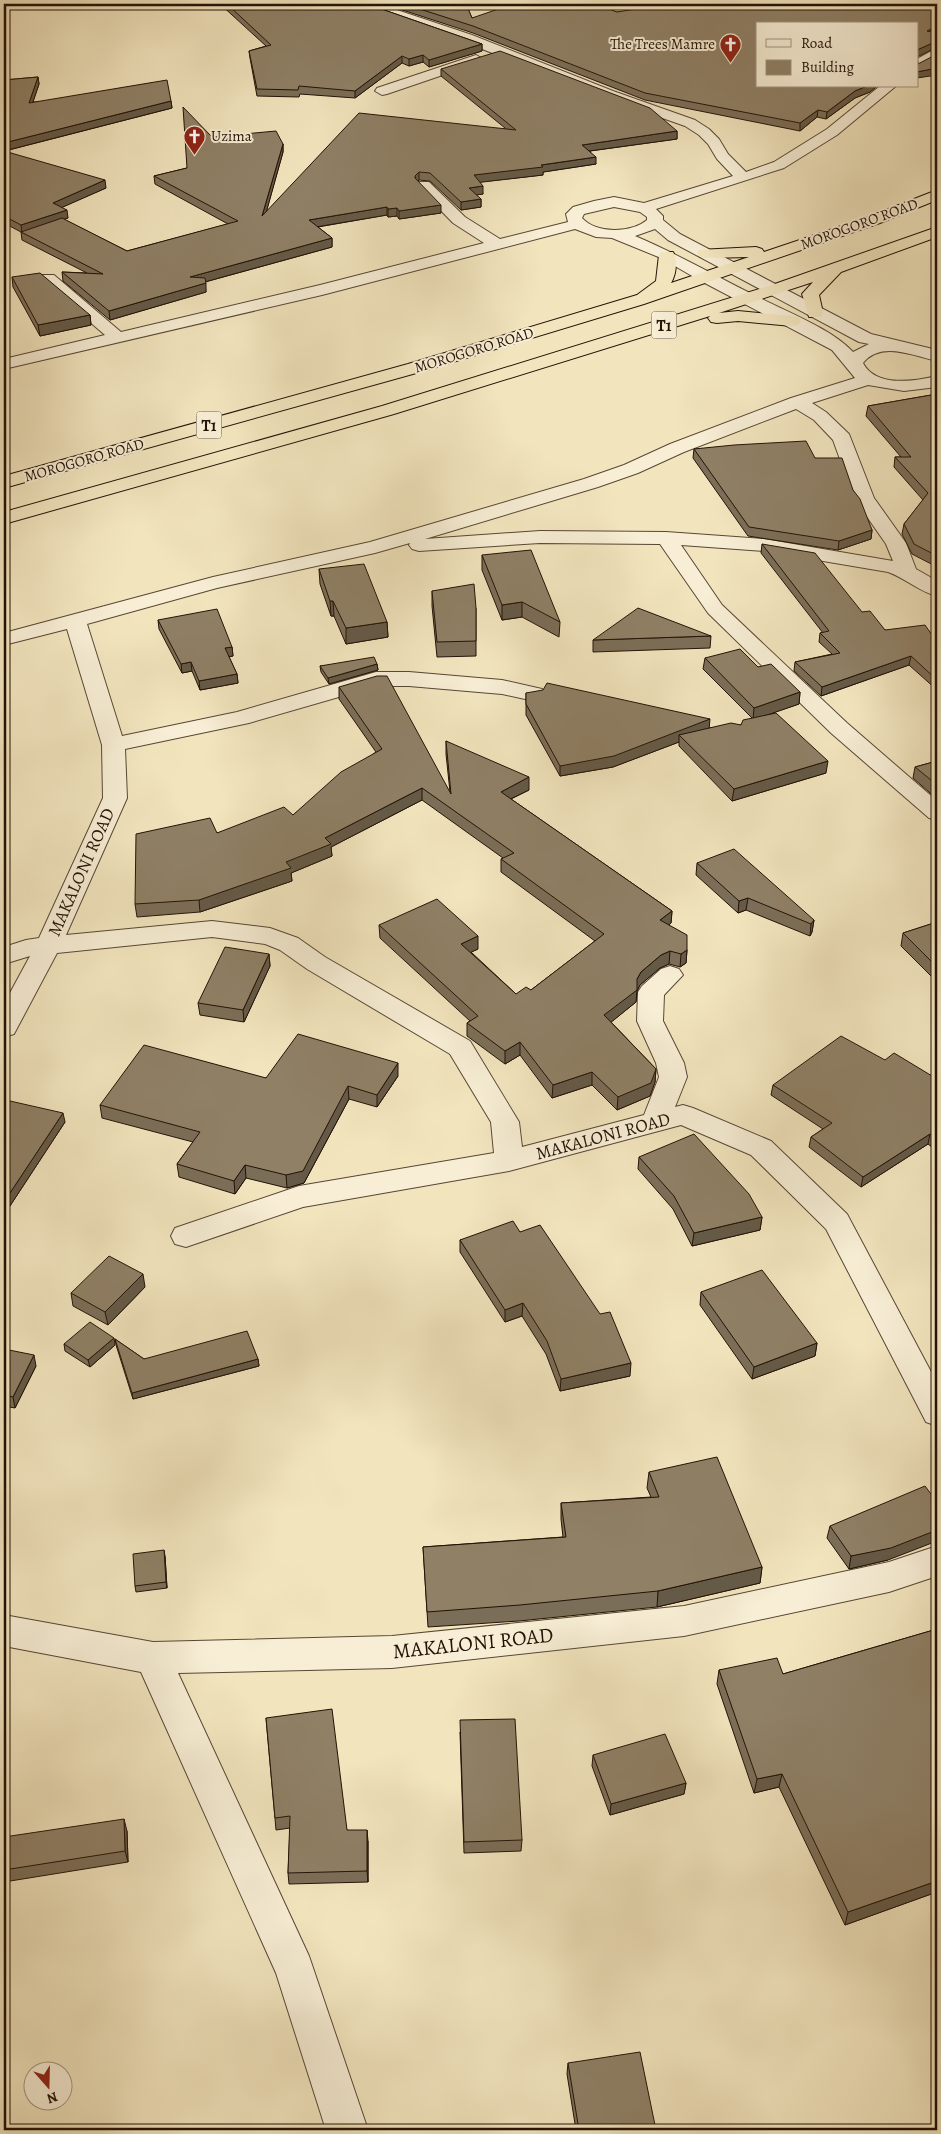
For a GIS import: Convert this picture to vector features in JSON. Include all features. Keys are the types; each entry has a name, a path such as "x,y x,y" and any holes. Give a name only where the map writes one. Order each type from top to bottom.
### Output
{"highway":[{"name":"MOROGORO ROAD","path":"4,482 414,368 638,300 874,220 937,195"},
{"name":"MOROGORO ROAD","path":"4,518 388,410 775,290 937,232"},
{"path":"705,253 788,250"},
{"path":"638,300 662,287 667,275 667,255"},
{"path":"815,313 810,294 836,269"},
{"path":"677,321 738,316 792,321"}],"street":[{"path":"367,4 502,51 608,94 690,124 709,137 722,156 743,178"},
{"path":"382,91 448,67 502,51"},
{"path":"918,64 937,52"},
{"path":"650,214 779,164 832,132 887,88"},
{"path":"424,185 459,220 498,246"},
{"path":"577,224 574,215 577,211 592,204 620,203 650,214 674,237 865,338 936,354"},
{"path":"615,234 637,231 652,225 650,214"},
{"path":"4,364 322,290 498,246 577,224 593,231 615,234 667,255 705,277 792,321 838,346 854,363 856,368 869,379 892,386 919,386 937,381"},
{"path":"48,278 117,337"},
{"path":"854,363 862,353 872,349 895,346"},
{"path":"4,639 213,583 375,547 615,475 677,448 797,402 869,379"},
{"path":"797,402 820,416 842,438 864,498 877,519 896,543 907,572"},
{"path":"375,547 540,537 666,538 764,545 877,563 907,572 937,590"},
{"path":"666,538 714,609 839,728 937,813"},
{"name":"MAKALONI ROAD","path":"4,1028 48,946 115,798 113,745 75,621"},
{"path":"113,745 240,718 376,679 409,679 502,687 534,694"},
{"path":"4,956 26,948 212,929 270,936 288,944 316,963 460,1048 505,1122 509,1161"},
{"path":"655,1122 673,1077 670,1063 650,1021 652,992 670,975"},
{"name":"MAKALONI ROAD","path":"186,1236 299,1197 330,1190 509,1161 682,1115 761,1148 837,1222 937,1413"},
{"name":"MAKALONI ROAD","path":"4,1631 153,1658 392,1652 684,1621 889,1577 937,1561"},
{"path":"153,1658 295,1970 347,2130"}],"building":[{"path":"227,4 367,4 482,44 429,60 423,55 409,59 402,56 355,91 299,86 298,90 257,89 249,51 271,45"},
{"path":"404,4 466,4 472,18 513,4 595,4 617,12 666,4 937,4 937,26 927,31 937,33 937,41 918,50 918,22 756,22 756,88 862,88 855,91 827,112 818,110 800,123 645,93 473,26"},
{"path":"500,51 650,108 677,131 582,145 596,157 541,165 543,167 474,175 483,186 469,188 481,199 461,202 430,173 419,172 415,178 441,205 399,211 397,208 388,209 387,207 309,220 332,238 190,277 205,278 206,283 109,311 62,272 103,274 21,232 62,218 127,251 238,221 154,176 187,168 183,107 212,137 276,131 283,144 262,216 359,113 516,130 441,69"},
{"path":"937,54 937,68 918,72 918,64"},
{"path":"38,77 29,103 167,80 171,101 4,143 4,80"},
{"path":"4,151 105,180 53,203 67,210 21,225 4,216"},
{"path":"40,273 90,315 38,325 12,277"},
{"path":"937,394 937,556 914,544 904,524 928,493 895,457 911,457 868,406"},
{"path":"806,441 815,458 842,458 853,490 860,499 872,530 839,541 749,527 694,449 734,445"},
{"path":"762,544 815,553 862,612 870,611 885,630 925,625 937,642 937,680 911,656 822,687 795,662 840,653 820,633 829,631"},
{"path":"531,550 560,622 522,602 502,605 482,555"},
{"path":"364,564 387,622 346,628 333,601 330,601 319,569"},
{"path":"474,584 476,641 437,642 432,591"},
{"path":"638,608 711,636 593,640"},
{"path":"217,609 232,647 225,648 237,674 199,681 191,662 181,664 158,620"},
{"path":"740,649 758,667 771,664 800,692 754,708 705,658"},
{"path":"374,657 377,664 328,678 320,666"},
{"path":"377,676 387,676 451,794 446,741 529,777 501,792 672,911 660,920 687,935 687,950 681,954 670,951 661,955 641,972 637,979 637,990 604,1015 656,1069 651,1083 618,1097 592,1072 553,1085 520,1042 505,1051 467,1023 478,1016 379,925 437,899 478,936 461,944 516,994 526,987 531,990 604,934 501,859 514,853 422,788 325,838 331,844 286,862 291,868 199,900 135,904 136,834 210,818 217,833 284,807 293,815 341,772 382,749 339,687"},
{"path":"547,683 710,719 614,756 560,766 526,704 526,693 543,690"},
{"path":"776,713 828,761 734,789 679,735 731,723 741,725 743,720"},
{"path":"937,761 937,785 915,767"},
{"path":"734,849 814,920 811,924 748,898 739,901 697,863"},
{"path":"937,922 937,967 903,933"},
{"path":"225,947 269,954 243,1010 198,1003"},
{"path":"298,1034 398,1063 377,1095 348,1086 303,1171 286,1175 245,1165 234,1181 177,1164 200,1132 100,1105 144,1045 266,1078"},
{"path":"841,1036 885,1060 894,1053 937,1079 937,1139 930,1134 863,1177 811,1137 832,1123 773,1085"},
{"path":"10,1101 63,1113 4,1202 4,1110"},
{"path":"694,1134 749,1194 762,1217 694,1233 674,1196 639,1157"},
{"path":"513,1221 520,1232 540,1225 600,1314 610,1312 631,1363 561,1379 547,1341 523,1303 505,1310 460,1240"},
{"path":"109,1256 143,1274 105,1312 71,1293"},
{"path":"762,1270 817,1343 754,1367 701,1292"},
{"path":"90,1322 114,1338 88,1360 64,1344"},
{"path":"247,1331 258,1359 132,1393 115,1339 144,1359"},
{"path":"4,1349 34,1355 13,1397 4,1395"},
{"path":"717,1457 762,1567 658,1591 427,1612 423,1547 566,1537 561,1503 659,1497 649,1472"},
{"path":"925,1486 937,1502 937,1530 891,1548 851,1556 830,1526"},
{"path":"164,1550 166,1582 135,1586 133,1554"},
{"path":"937,1629 937,1707 935,1708 937,1714 937,1881 848,1912 782,1774 757,1779 719,1670 777,1658 783,1674"},
{"path":"332,1709 347,1830 367,1830 367,1871 288,1873 290,1816 275,1818 266,1718"},
{"path":"515,1719 522,1840 464,1842 460,1720"},
{"path":"665,1734 686,1783 611,1804 593,1755"},
{"path":"124,1819 125,1851 4,1870 4,1837"},
{"path":"640,2052 656,2130 579,2130 568,2063"}],"place":[{"name":"The Trees Mamre","path":"731,63"},
{"name":"Uzima","path":"195,155"}]}
